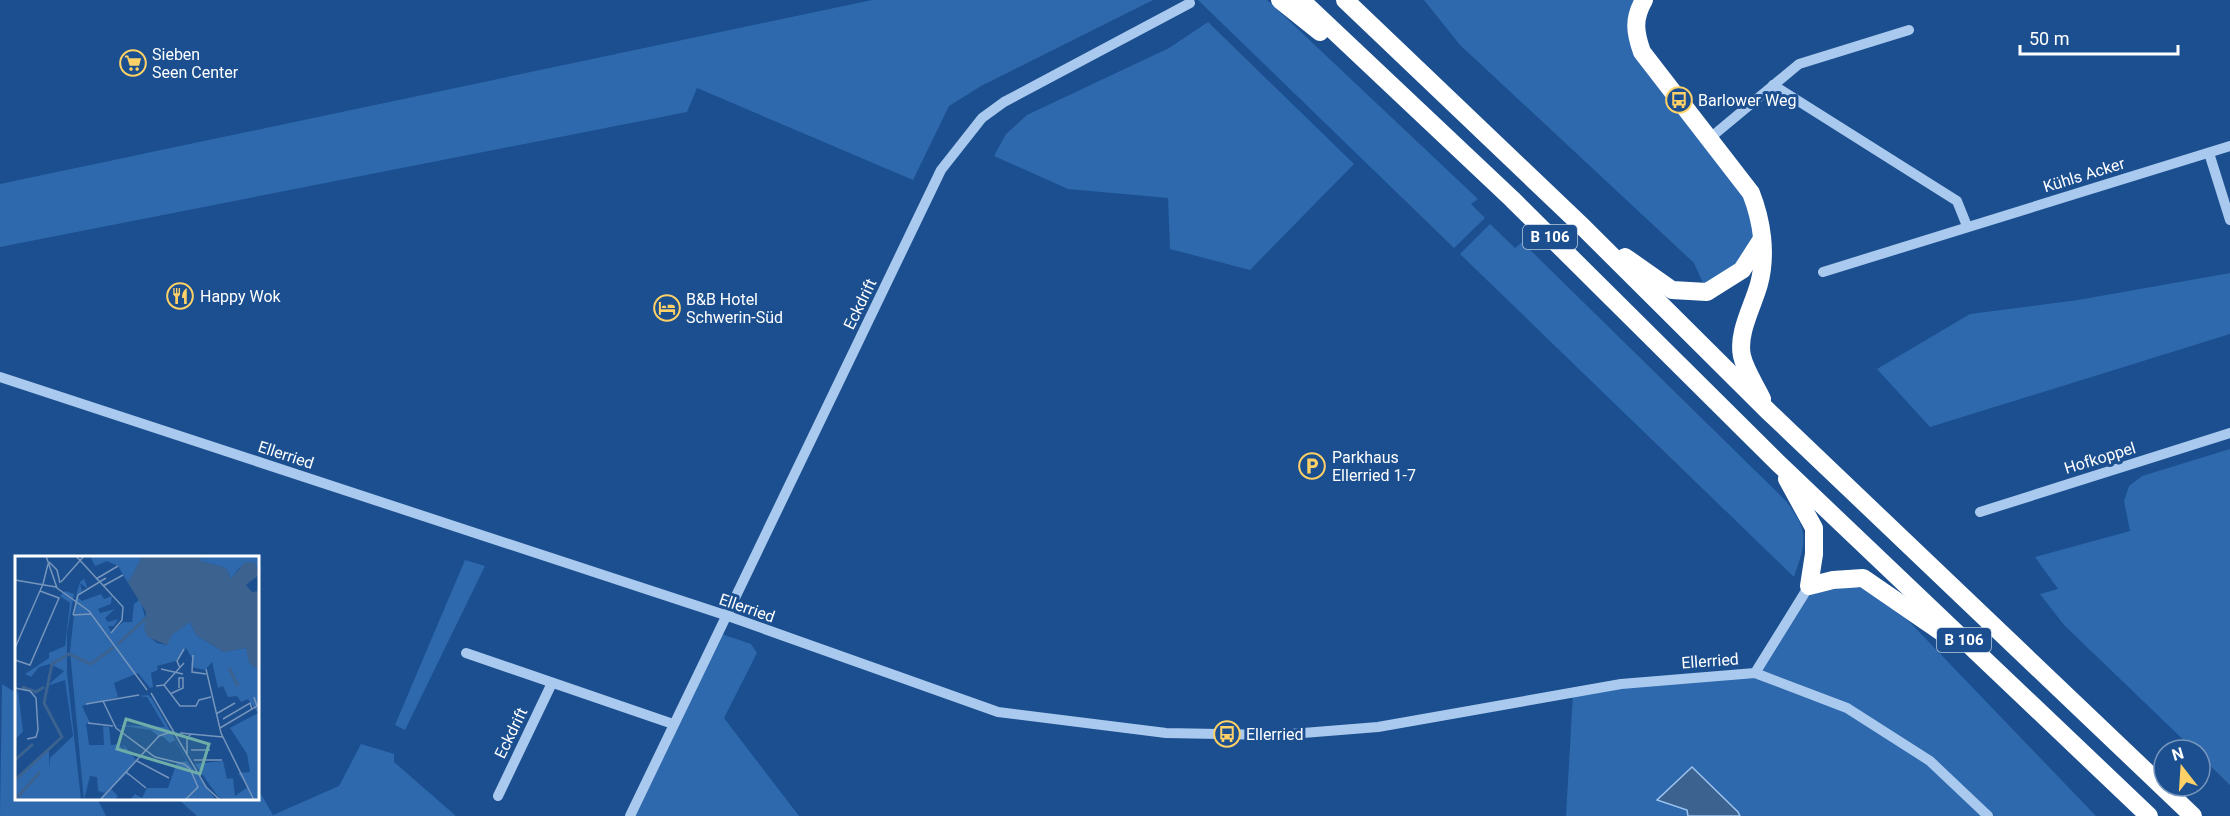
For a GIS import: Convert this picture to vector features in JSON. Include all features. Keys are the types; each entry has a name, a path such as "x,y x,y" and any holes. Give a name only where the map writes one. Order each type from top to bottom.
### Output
{"highway":[{"path":"1280,0 1416,107"},
{"name":"B 106","path":"1301,0 1416,107 1779,464 2149,816"},
{"name":"B 106","path":"1345,0 1582,226 1768,411 2193,816"},
{"path":"1361,0 1439,89"},
{"path":"1644,0 1638,12 1635,29 1642,52 1751,193 1760,216 1762,238 1760,282 1745,324 1742,356 1768,411"},
{"path":"1582,226 1672,290 1707,292 1742,270 1762,238"},
{"path":"1779,464 1814,528 1814,554 1809,586 1833,580 1863,578 1995,669"}],"street":[{"name":"Eckdrift","path":"630,816 941,170 982,118 1004,102 1190,3"},
{"path":"1710,138 1799,64 1909,30"},
{"path":"1773,85 1957,201 1967,226"},
{"name":"Kühls Acker","path":"1822,272 2230,146"},
{"path":"2209,153 2230,220"},
{"name":"Ellerried","path":"0,377 728,616 998,712 1166,733 1278,735 1378,727 1621,684 1755,673 1847,708 1930,761 1988,816"},
{"name":"Hofkoppel","path":"1980,512 2230,433"},
{"name":"Ellerried","path":"1755,673 1809,586"},
{"path":"466,653 673,724"},
{"name":"Eckdrift","path":"498,795 552,683"}],"shaded area":[{"path":"872,0 1153,0 981,86 949,106 913,180 697,88 687,112 0,247 0,184"},
{"path":"1198,0 1267,0 1478,199 1471,204 1485,218 1454,248"},
{"path":"1424,0 1644,0 1634,29 1751,193 1762,238 1707,292 1694,263 1460,45"},
{"path":"1208,22 1354,164 1250,270 1170,249 1168,198 1068,189 994,156 1006,134 1027,115 1169,48"},
{"path":"1490,224 1515,248 1522,242 1786,501 1799,521 1804,538 1794,577 1460,254"},
{"path":"2230,273 2230,334 1930,427 1877,369 1970,314 2078,300"},
{"path":"2230,449 2230,785 2212,768 2212,738 2182,738 2064,625 2040,594 2058,589 2035,557 2130,531 2124,501 2129,486 2142,476"},
{"path":"465,560 485,566 405,730 395,725"},
{"path":"1852,587 1867,589 1900,612 2096,816 1566,816 1573,693 1755,673 1803,594"},
{"path":"719,633 751,644 757,653 724,718 799,816 630,816"},
{"path":"2,684 15,692 15,801 98,801 106,816 0,816"},
{"path":"361,744 394,754 394,762 456,816 197,816 180,801 260,801 260,792 273,815 339,786"},
{"path":"1692,767 1740,816 1688,816 1687,810 1657,800"}],"place":[{"name":"Sieben Seen Center","path":"133,63"},
{"name":"Barlower Weg","path":"1679,100"},
{"name":"Happy Wok","path":"180,296"},
{"name":"B&B Hotel Schwerin-Süd","path":"667,308"},
{"name":"Parkhaus Ellerried 1-7","path":"1312,466"},
{"name":"Ellerried","path":"1227,734"}]}
